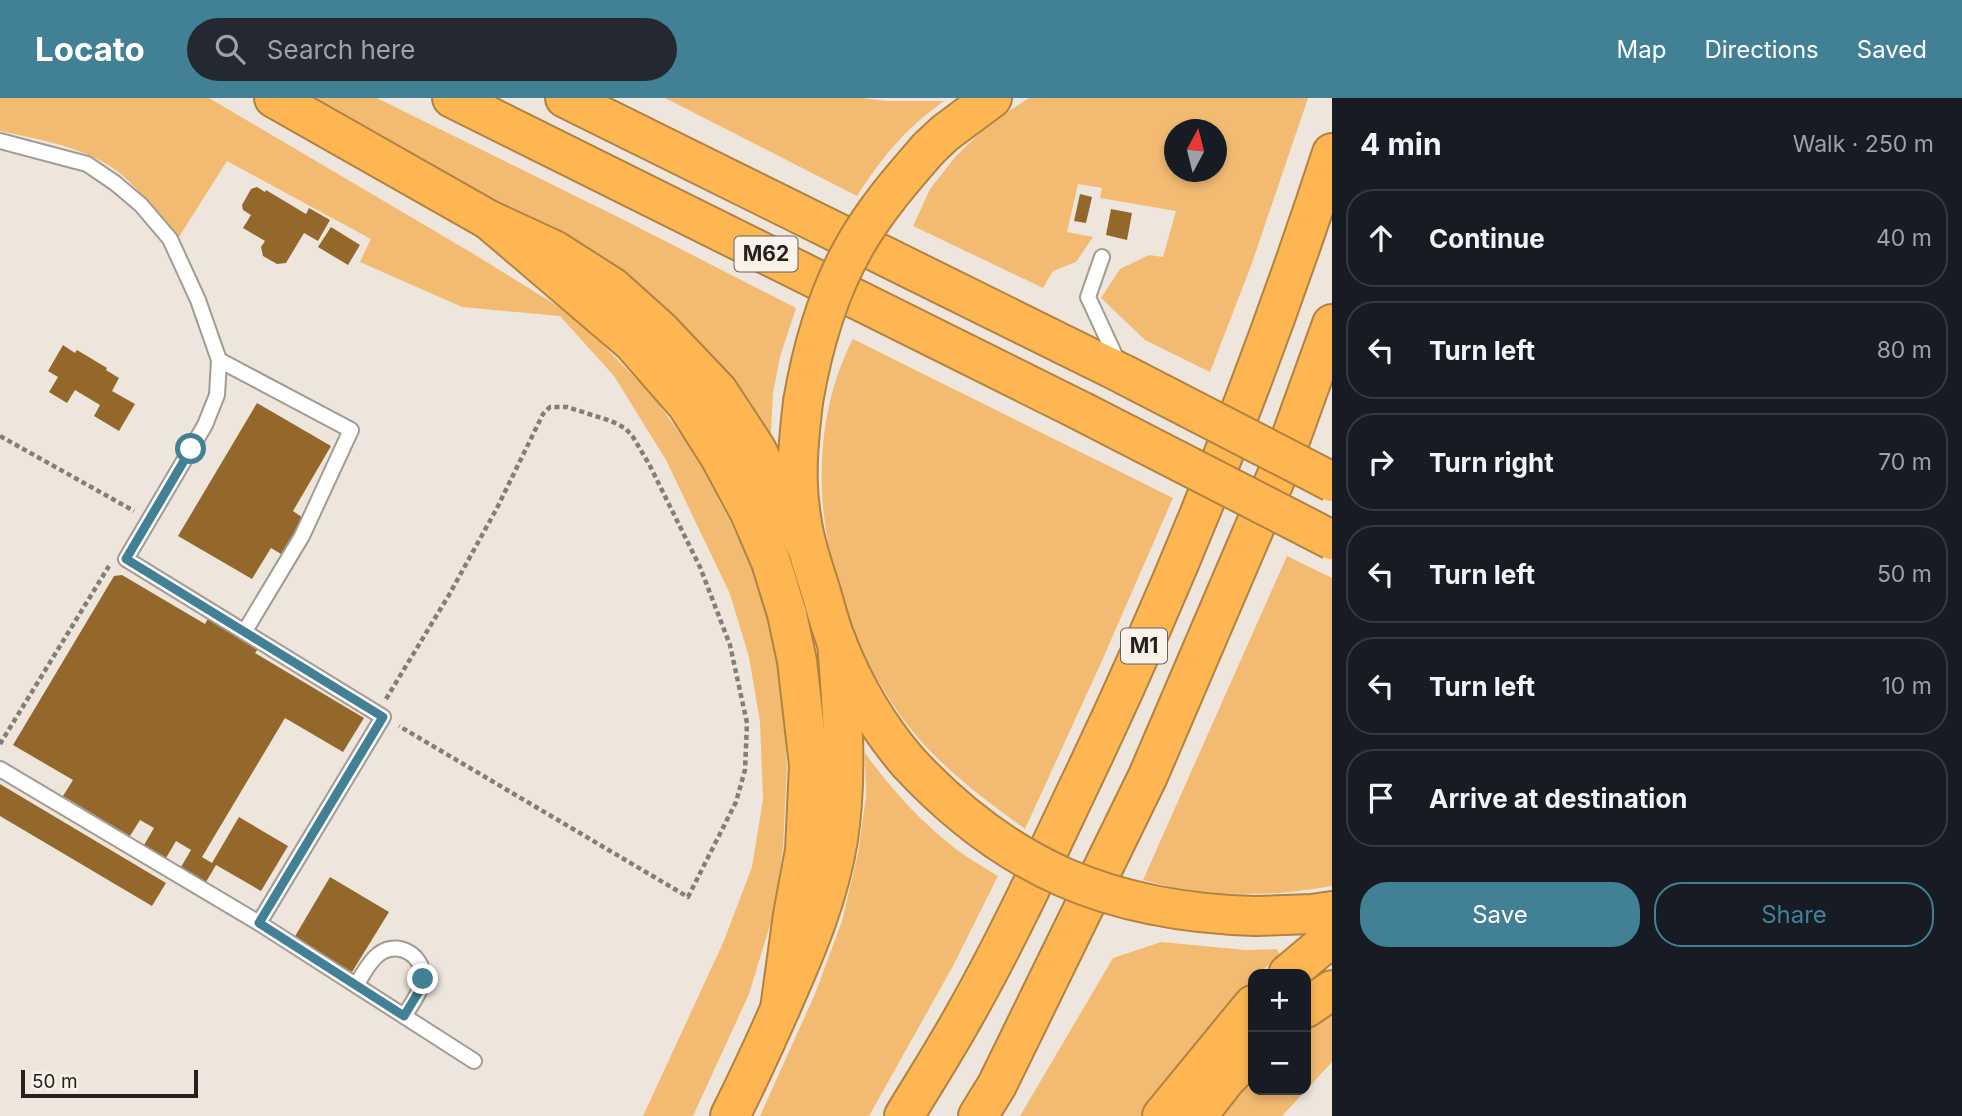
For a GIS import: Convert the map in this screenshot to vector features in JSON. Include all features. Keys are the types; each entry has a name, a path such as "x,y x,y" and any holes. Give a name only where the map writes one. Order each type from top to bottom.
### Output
{"highway":[{"path":"274,98 489,220 554,250 612,288 661,331 718,391 756,449 806,544"},
{"name":"M62","path":"452,98 1081,411 1332,540"},
{"name":"M62","path":"565,98 1124,374 1332,482"},
{"path":"992,98 929,148 875,214 854,247 840,277 816,341 803,402 799,438 799,507 806,544 837,642 865,701 908,762 945,800 1033,863 1072,882 1138,903 1177,911 1255,916 1332,911"},
{"name":"M1","path":"904,1116 965,1014 1035,879 1117,706 1187,547 1252,383 1301,249 1332,153"},
{"path":"489,220 632,342 687,405 720,457 750,513 771,562 787,614 797,661 809,765 805,850 780,1009"},
{"name":"M1","path":"978,1116 997,1085 1148,776 1280,468 1332,324"},
{"path":"730,1116 809,945 824,899 838,839 843,770 837,642"},
{"path":"1294,969 1332,940"},
{"path":"1311,1005 1332,990"},
{"path":"1162,1116 1248,1011"},
{"path":"1197,1116 1226,1079 1248,1057"}],"lane":[{"path":"0,141 87,164 141,205 170,240 198,300 219,360 217,395 205,425 126,559 380,715 259,923"},
{"path":"1102,257 1088,297 1124,374"},
{"path":"219,360 351,430 302,537 245,631"},
{"path":"0,769 259,923 474,1061"},
{"path":"356,985 381,952 398,949 407,951 419,962 423,979 421,988 404,1016"}],"path":[{"path":"550,407 567,407 625,428 649,464 700,568 730,645 747,723 745,770 736,803 688,897 380,715 497,508 543,414 550,407"},
{"path":"0,436 149,520"},
{"path":"0,744 108,566 126,559"}],"shaded area":[{"path":"0,98 209,98 564,310 652,395 695,454 755,575 772,627 782,675 787,766 783,848 774,912 749,994 693,1116 643,1116 723,943 752,867 763,799 760,722 749,657 730,594 666,460 614,376 560,316 462,307 360,262 371,239 227,161 177,240 136,189 108,165 79,151 0,131"},
{"path":"315,98 377,98 796,308 780,357 773,393 770,450 420,161"},
{"path":"665,98 863,98 887,101 944,101 896,144 857,196"},
{"path":"1029,98 1308,98 1252,263 1210,372 1145,340 1101,298 1120,269 1149,255 1163,257 1176,211 1100,198 1102,188 1078,184 1067,232 1093,237 1076,262 1053,271 1043,288 913,226 930,189 956,156 988,125"},
{"path":"853,339 1173,498 1025,829 957,776 920,740 889,699 863,652 843,601 829,548 822,493 824,440 834,388"},
{"path":"1287,556 1332,578 1332,886 1237,894 1190,890 1143,880"},
{"path":"865,753 896,792 931,828 961,853 998,876 953,966 869,1116 760,1116 815,994 842,921 858,853 866,796"},
{"path":"1161,942 1246,950 1277,949 1280,955 1264,969 1248,969 1248,984 1203,1033 1142,1116 1020,1116 1113,958"},
{"path":"1332,1011 1332,1062 1311,1085 1311,1032 1311,1028"},
{"path":"1248,1085 1248,1095 1301,1095 1282,1116 1221,1116 1231,1101"}],"building":[{"path":"257,187 306,214 309,208 330,220 318,241 304,233 286,263 277,264 263,256 261,247 265,241 243,228 251,215 243,210 242,205 251,189"},
{"path":"1080,194 1092,197 1086,223 1074,221"},
{"path":"1111,209 1132,213 1127,240 1106,235"},
{"path":"331,227 360,245 348,265 318,247"},
{"path":"63,345 75,353 77,350 119,378 112,391 135,404 119,431 94,416 100,405 75,390 67,403 49,392 58,377 48,371"},
{"path":"257,403 331,446 293,511 303,518 281,554 271,548 252,579 178,536"},
{"path":"122,575 205,624 210,615 261,645 255,653 364,718 343,752 285,718 202,857 212,863 239,817 288,846 261,891 216,865 206,882 181,867 191,850 176,841 166,858 144,845 154,828 140,820 130,836 63,796 73,780 13,745 114,576"},
{"path":"0,784 166,883 152,906 0,816"},
{"path":"330,877 389,912 352,972 294,938"}],"route":[{"path":"191,449 126,559 383,717 259,923 404,1016 421,988 423,979"}]}
